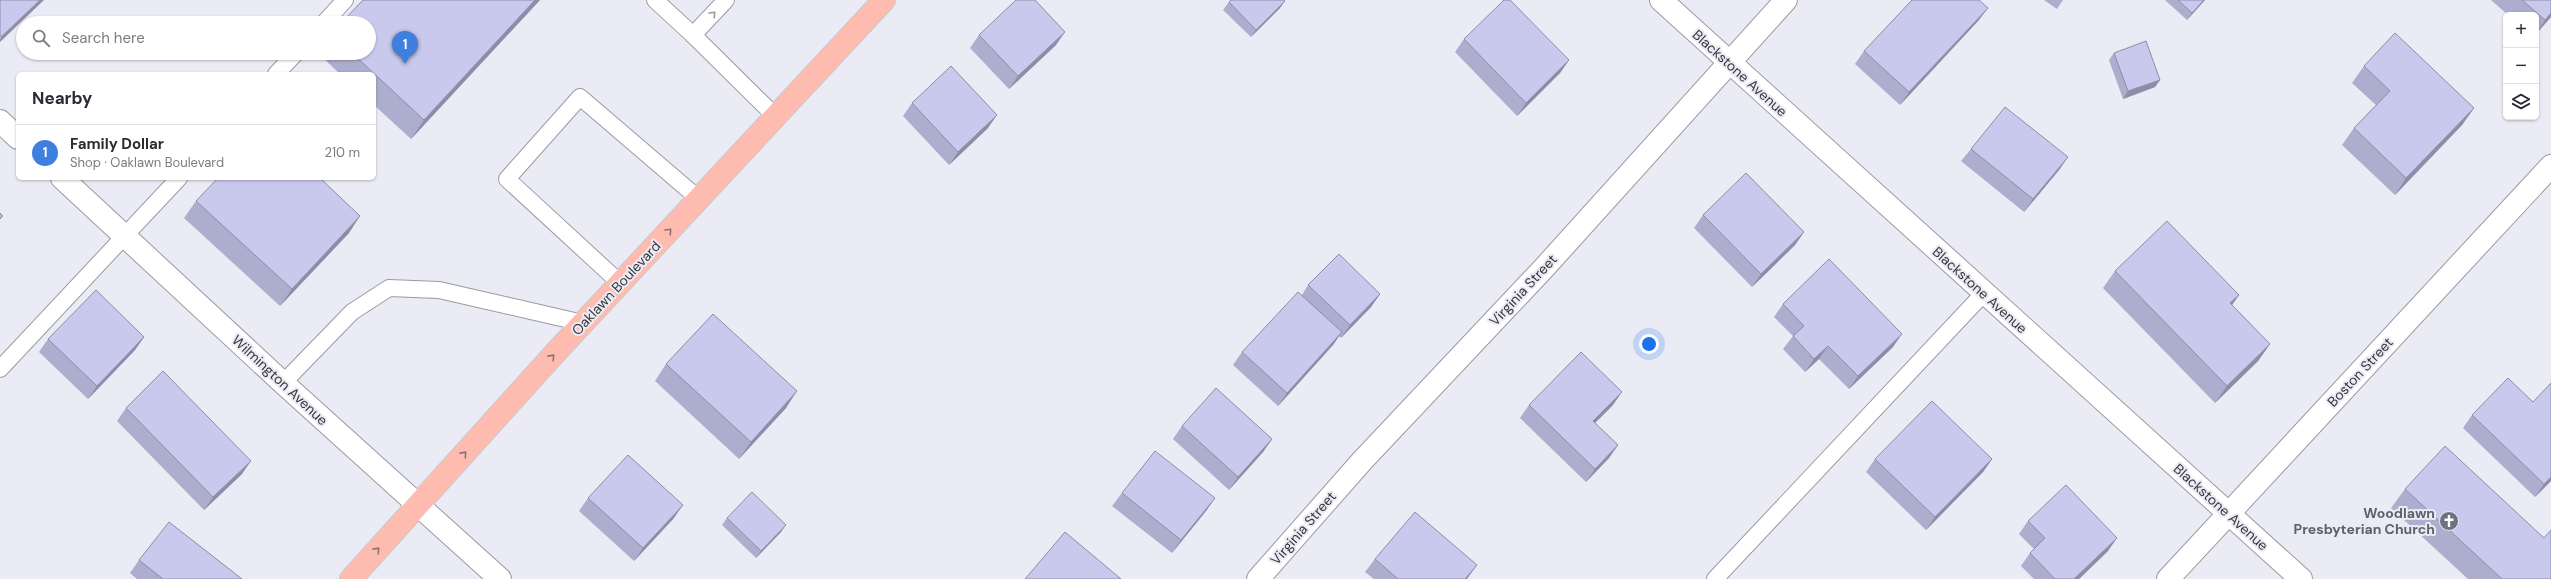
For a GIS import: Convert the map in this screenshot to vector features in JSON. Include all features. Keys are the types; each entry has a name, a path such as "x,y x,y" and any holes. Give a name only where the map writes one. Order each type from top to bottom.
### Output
{"highway":[{"name":"Oaklawn Boulevard","path":"351,579 583,323 884,0"}],"street":[{"name":"Blackstone Avenue","path":"1661,0 2301,579"},
{"name":"Virginia Street","path":"1258,579 1362,461 1549,262 1786,0"},
{"path":"0,121 16,136"},
{"name":"Boston Street","path":"2168,579 2551,166"},
{"name":"Wilmington Avenue","path":"64,180 283,383 500,579"}],"lane":[{"path":"330,16 345,0"},
{"path":"655,0 693,35 776,117"},
{"path":"693,35 726,0"},
{"path":"278,72 289,60"},
{"path":"620,283 507,179 580,98 699,199"},
{"path":"0,368 177,180"},
{"path":"283,383 352,312 389,288 439,290 583,323"},
{"path":"1715,579 1984,293"}],"building":[{"path":"0,0 40,0 23,16 16,16 16,23 1,37"},
{"path":"363,0 535,0 424,120 376,75 376,72 372,72 360,60 376,60 376,16 348,16"},
{"path":"1016,0 1035,0 1065,32 1018,76 979,35"},
{"path":"1231,0 1285,1 1256,30 1229,2"},
{"path":"1504,0 1510,0 1569,60 1526,103 1464,39"},
{"path":"1912,0 1979,0 1988,8 1909,92 1864,51"},
{"path":"2178,0 2204,0 2192,13"},
{"path":"2522,0 2551,0 2551,13 2545,20 2539,15 2539,12 2536,12"},
{"path":"2395,33 2474,108 2406,178 2354,128 2390,91 2364,66"},
{"path":"2146,41 2160,80 2128,91 2114,53"},
{"path":"951,66 997,115 958,152 912,103"},
{"path":"2005,107 2068,157 2033,199 1971,149"},
{"path":"1746,173 1804,232 1761,274 1703,215"},
{"path":"216,180 322,180 360,216 292,289 196,201"},
{"path":"2167,221 2239,295 2230,303 2270,344 2227,386 2115,271"},
{"path":"1339,254 1380,294 1350,325 1308,285"},
{"path":"1829,259 1902,334 1858,376 1828,346 1814,359 1793,336 1804,326 1783,304"},
{"path":"96,290 144,337 97,386 48,339"},
{"path":"1298,292 1342,332 1287,393 1242,352"},
{"path":"713,314 797,391 751,442 666,364"},
{"path":"1581,352 1622,392 1593,421 1618,445 1595,469 1529,405"},
{"path":"163,371 251,461 213,497 126,408"},
{"path":"2508,378 2533,402 2551,383 2551,477 2544,484 2472,415"},
{"path":"1216,388 1272,439 1238,477 1182,426"},
{"path":"1932,401 1992,459 1935,517 1875,459"},
{"name":"Woodlawn Presbyterian Church","path":"2445,446 2544,538 2551,530 2551,579 2502,579 2405,489"},
{"path":"1155,451 1215,498 1181,540 1122,493"},
{"path":"628,455 683,505 643,548 588,498"},
{"path":"2066,485 2117,538 2074,579 2055,579 2030,553 2045,538 2028,521"},
{"path":"752,492 786,525 761,551 727,518"},
{"path":"1415,512 1477,565 1465,579 1398,579 1375,559"},
{"path":"169,522 242,579 163,579 139,560"},
{"path":"1065,532 1121,579 1025,579"}],"place":[{"name":"Family Dollar","path":"405,64"},
{"name":"Woodlawn Presbyterian Church","path":"2449,521"}]}
